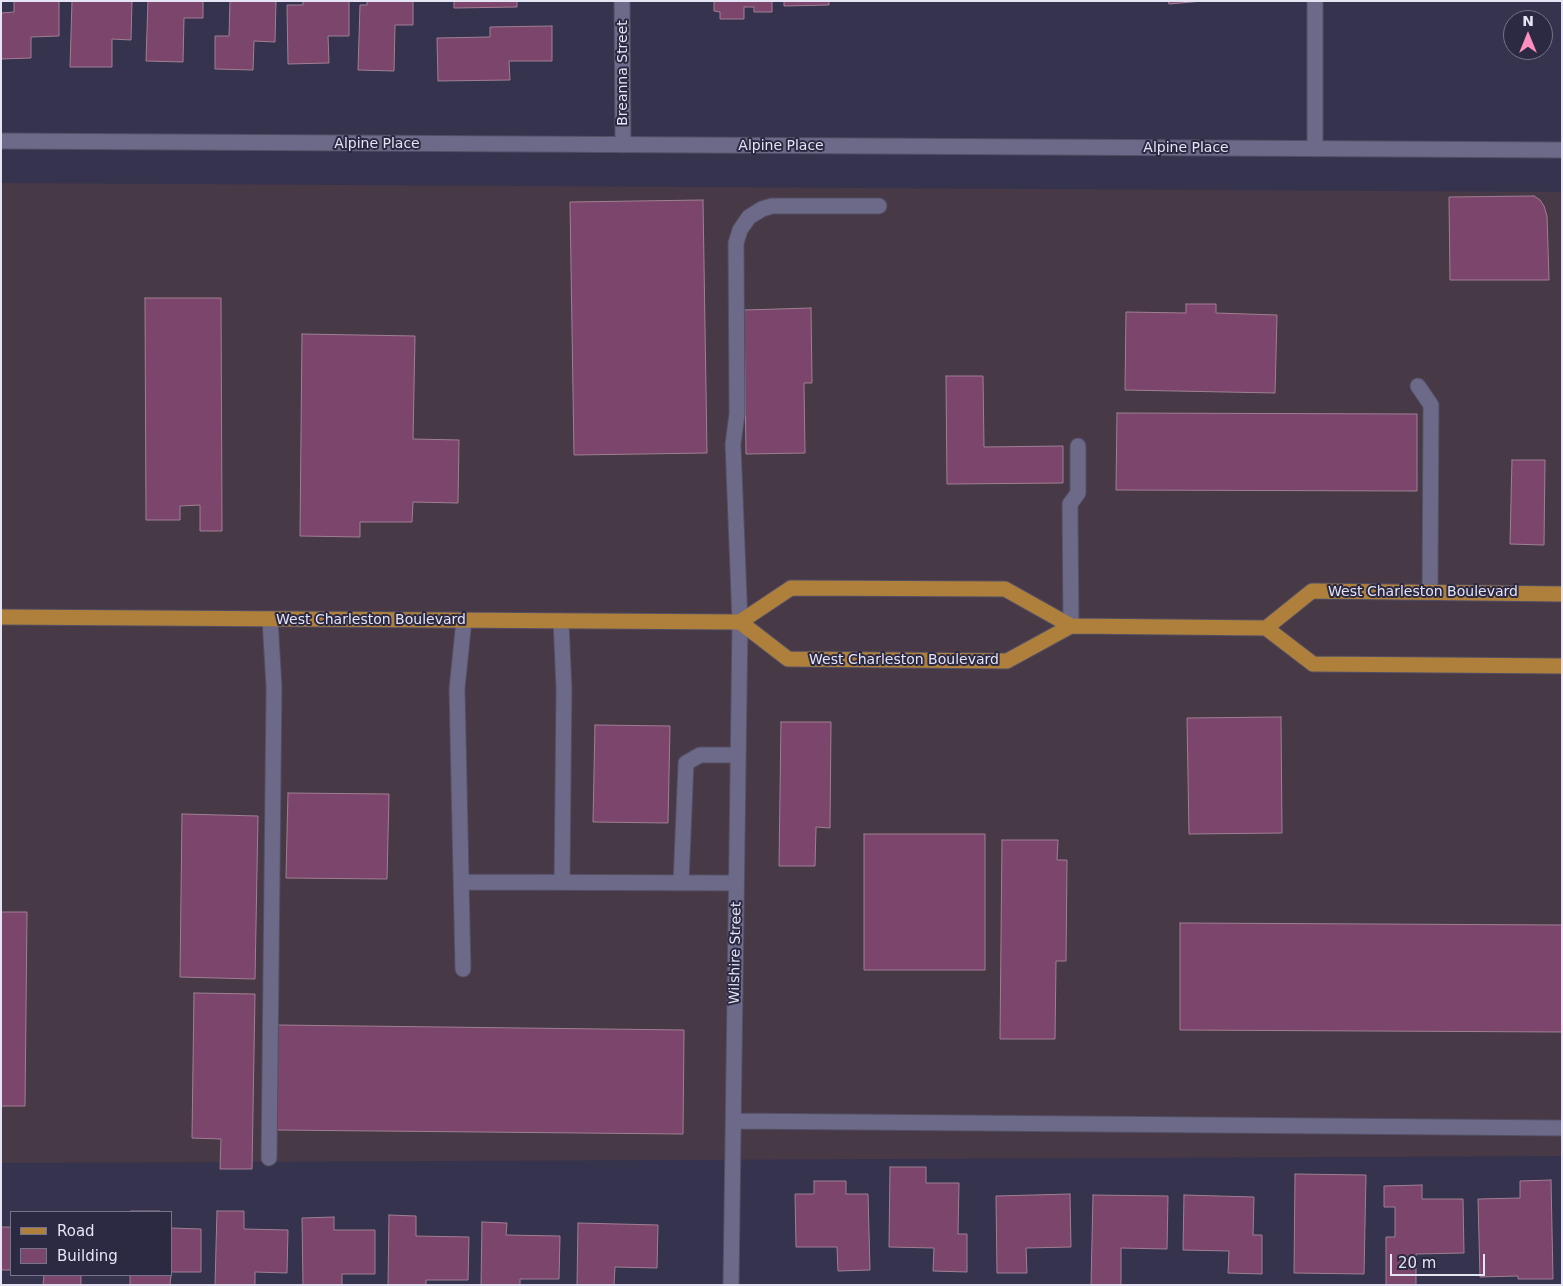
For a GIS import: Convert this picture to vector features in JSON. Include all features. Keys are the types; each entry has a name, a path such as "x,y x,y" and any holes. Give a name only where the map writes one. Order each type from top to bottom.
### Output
{"main road":[{"name":"West Charleston Boulevard","path":"1,617 740,622 790,588 1005,589 1071,626 1266,628 1312,591 1562,594"},
{"name":"West Charleston Boulevard","path":"740,622 788,659 1007,661 1071,626"},
{"path":"1266,628 1313,664 1562,666"}],"street":[{"name":"Breanna Street","path":"622,1 623,145"},
{"path":"1315,1 1315,149"},
{"name":"Alpine Place","path":"1,141 1562,150"},
{"name":"Wilshire Street","path":"731,1285 740,622 733,444 737,414 736,243 740,230 749,217 772,206 879,206"},
{"path":"1418,386 1431,405 1430,592"},
{"path":"1071,626 1070,504 1078,493 1078,446"},
{"path":"269,1158 274,687 270,619"},
{"path":"463,969 457,689 464,620"},
{"path":"560,621 564,689 562,881"},
{"path":"681,883 686,764 700,755 738,755"},
{"path":"461,882 736,883"},
{"path":"733,1121 1562,1128"}],"shaded area":[{"path":"1,183 1562,192 1562,1156 1,1163"}],"building":[{"path":"14,1 59,1 59,36 31,37 31,58 1,59 1,13 14,12"},
{"path":"72,1 132,1 131,40 112,39 112,67 70,67"},
{"path":"148,1 203,1 203,18 184,18 183,62 146,61"},
{"path":"230,1 276,1 275,42 254,41 253,70 215,69 215,36 229,36"},
{"path":"303,1 349,1 349,36 328,36 329,63 288,64 287,5 303,5"},
{"path":"367,1 413,1 413,25 395,25 394,71 358,70 360,5 367,5"},
{"path":"454,1 517,1 517,7 454,8"},
{"path":"714,1 772,1 772,12 754,12 754,7 744,7 744,19 720,19 720,12 714,11"},
{"path":"784,1 829,1 829,5 784,6"},
{"path":"1168,1 1203,1 1169,4"},
{"path":"552,26 552,61 509,61 510,80 438,81 437,38 490,37 490,27"},
{"path":"1534,196 1544,206 1547,216 1549,280 1450,280 1449,197"},
{"path":"703,200 707,453 574,455 570,202"},
{"path":"145,298 221,298 222,531 200,531 200,505 180,506 180,520 146,520"},
{"path":"1186,304 1216,304 1216,313 1277,315 1275,393 1125,390 1126,312 1186,313"},
{"path":"811,308 812,383 804,383 805,453 746,454 744,310"},
{"path":"302,334 415,336 413,439 459,440 458,503 413,502 412,522 360,522 360,537 300,536"},
{"path":"946,376 983,376 984,447 1063,446 1063,483 947,484"},
{"path":"1117,413 1417,414 1417,491 1116,490"},
{"path":"1512,460 1545,460 1544,545 1510,544"},
{"path":"1281,717 1282,833 1189,834 1187,718"},
{"path":"781,722 831,722 830,828 816,827 815,866 779,866"},
{"path":"595,725 670,726 668,823 593,822"},
{"path":"288,793 389,794 387,879 286,878"},
{"path":"182,814 258,816 255,979 180,977"},
{"path":"864,834 985,834 985,970 864,970"},
{"path":"1002,840 1058,840 1057,860 1067,860 1066,961 1056,961 1055,1039 1000,1039"},
{"path":"1,912 27,912 25,1106 1,1106"},
{"path":"1180,923 1562,925 1562,1032 1180,1030"},
{"path":"194,993 255,994 252,1169 220,1169 221,1139 192,1138"},
{"path":"277,1025 684,1030 683,1134 276,1130"},
{"path":"890,1167 926,1167 926,1183 959,1183 958,1234 967,1234 967,1272 933,1271 934,1248 889,1247"},
{"path":"1295,1174 1366,1175 1364,1274 1294,1273"},
{"path":"1551,1180 1553,1279 1518,1279 1518,1276 1480,1277 1478,1199 1520,1198 1520,1181"},
{"path":"814,1181 846,1181 846,1194 868,1194 870,1270 838,1271 837,1247 796,1247 795,1194 814,1194"},
{"path":"1422,1185 1422,1199 1463,1199 1464,1253 1416,1254 1416,1285 1386,1285 1386,1237 1395,1237 1395,1207 1384,1207 1384,1186"},
{"path":"1070,1194 1071,1247 1026,1248 1027,1273 997,1273 996,1196"},
{"path":"1093,1195 1168,1196 1167,1249 1121,1248 1121,1285 1091,1285"},
{"path":"1184,1195 1254,1197 1253,1235 1262,1235 1262,1274 1228,1273 1229,1251 1183,1250"},
{"path":"217,1211 244,1211 244,1229 288,1230 287,1273 255,1272 255,1285 215,1285"},
{"path":"389,1215 416,1216 416,1236 469,1237 468,1280 426,1280 426,1285 388,1285"},
{"path":"334,1217 334,1230 375,1230 375,1274 342,1274 342,1285 303,1285 302,1218"},
{"path":"482,1222 507,1223 506,1235 560,1236 559,1279 520,1279 520,1285 481,1285"},
{"path":"578,1223 658,1225 657,1268 615,1267 614,1285 577,1285"},
{"path":"1,1227 10,1227 10,1270 1,1270"},
{"path":"172,1228 201,1229 201,1272 172,1272"},
{"path":"44,1276 81,1276 81,1285 43,1285"},
{"path":"130,1276 171,1276 170,1285 130,1285"}]}
